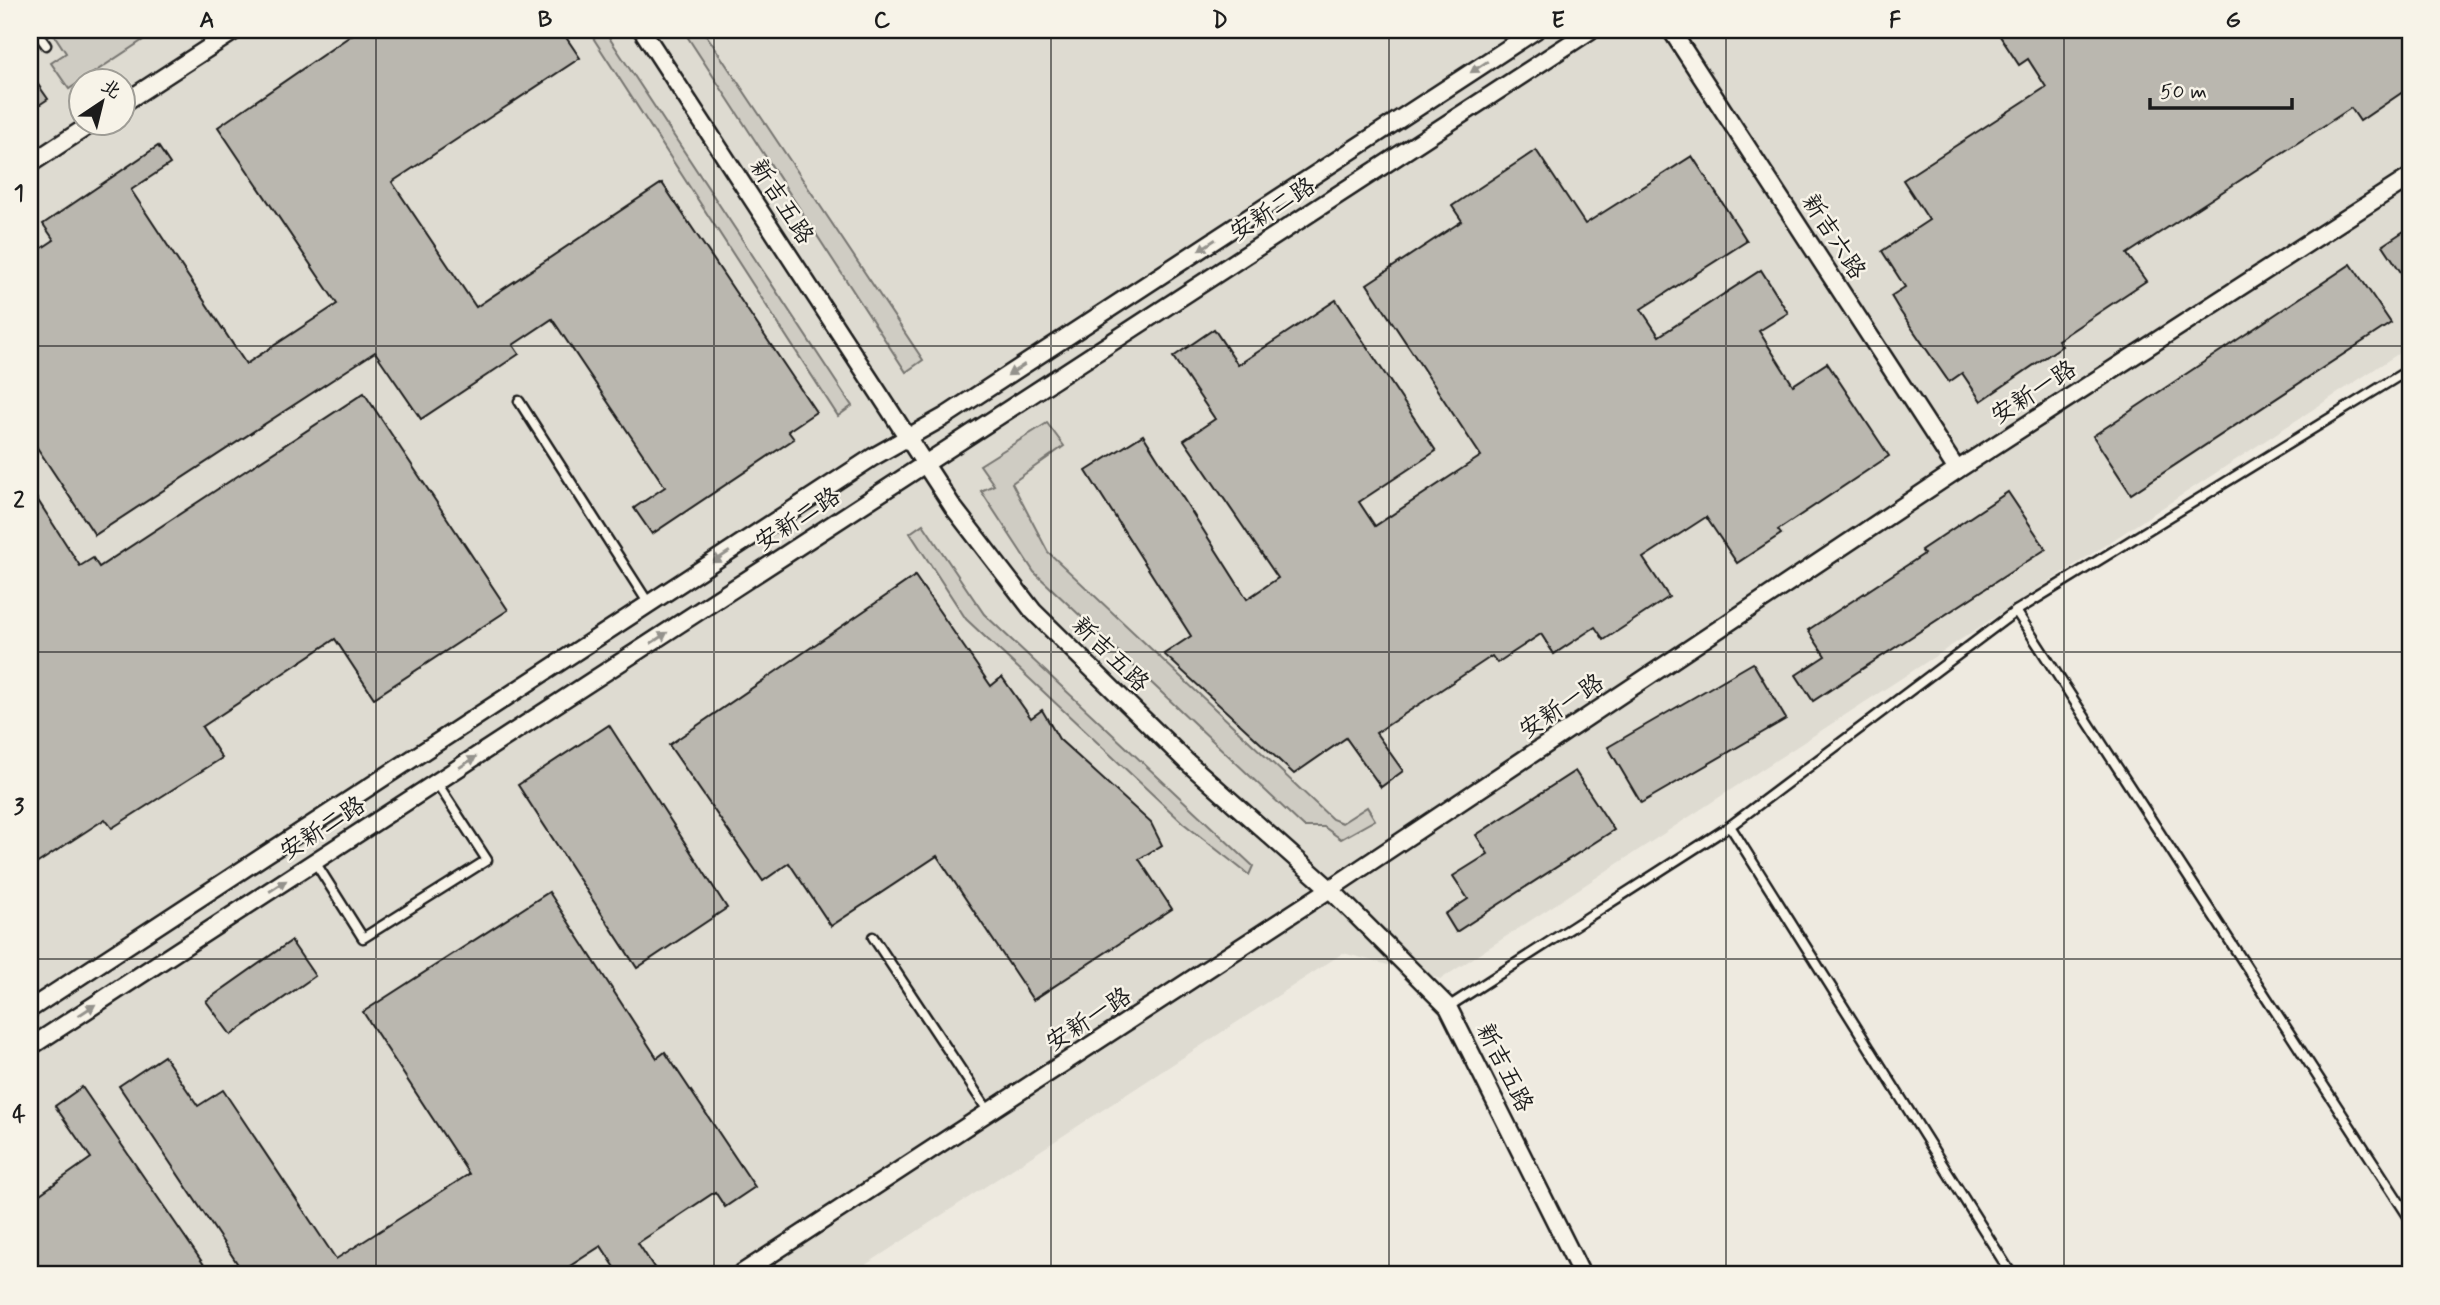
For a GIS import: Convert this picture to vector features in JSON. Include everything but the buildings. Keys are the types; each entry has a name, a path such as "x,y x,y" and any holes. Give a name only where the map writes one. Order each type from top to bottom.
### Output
{"street":[{"path":"136,95 236,30"},
{"name":"新吉五路","path":"642,30 953,507 1033,611 1186,761 1330,889 1448,1007 1582,1275"},
{"name":"安新二路","path":"30,1009 649,604 1536,30"},
{"name":"安新二路","path":"30,1047 1591,30"},
{"name":"新吉六路","path":"1671,30 1957,470"},
{"path":"30,164 73,136"},
{"name":"安新一路","path":"739,1275 1330,889 1957,470 2410,177"}],"lane":[{"path":"35,30 46,45"},
{"path":"1448,1007 1730,826 2016,611 2410,369"},
{"path":"519,401 649,604"},
{"path":"2016,611 2410,1219"},
{"path":"315,862 363,938 487,860 437,783"},
{"path":"1730,826 2012,1275"},
{"path":"873,937 989,1112"}],"shaded area":[{"path":"30,30 2410,30 2410,346 1441,979 1343,953 850,1275 30,1275"},
{"path":"51,30 158,30 104,66 66,66 66,85 51,63 66,53"},
{"path":"588,30 604,30 852,406 838,416"},
{"path":"683,30 703,30 923,360 906,372"},
{"path":"1047,423 1064,446 1012,483 1048,552 1332,819 1342,823 1367,807 1375,820 1341,839 1324,827 1304,827 1034,572 981,491 994,485 980,465"},
{"path":"923,524 984,614 1253,866 1249,875 1183,823 966,619 910,533"}]}
